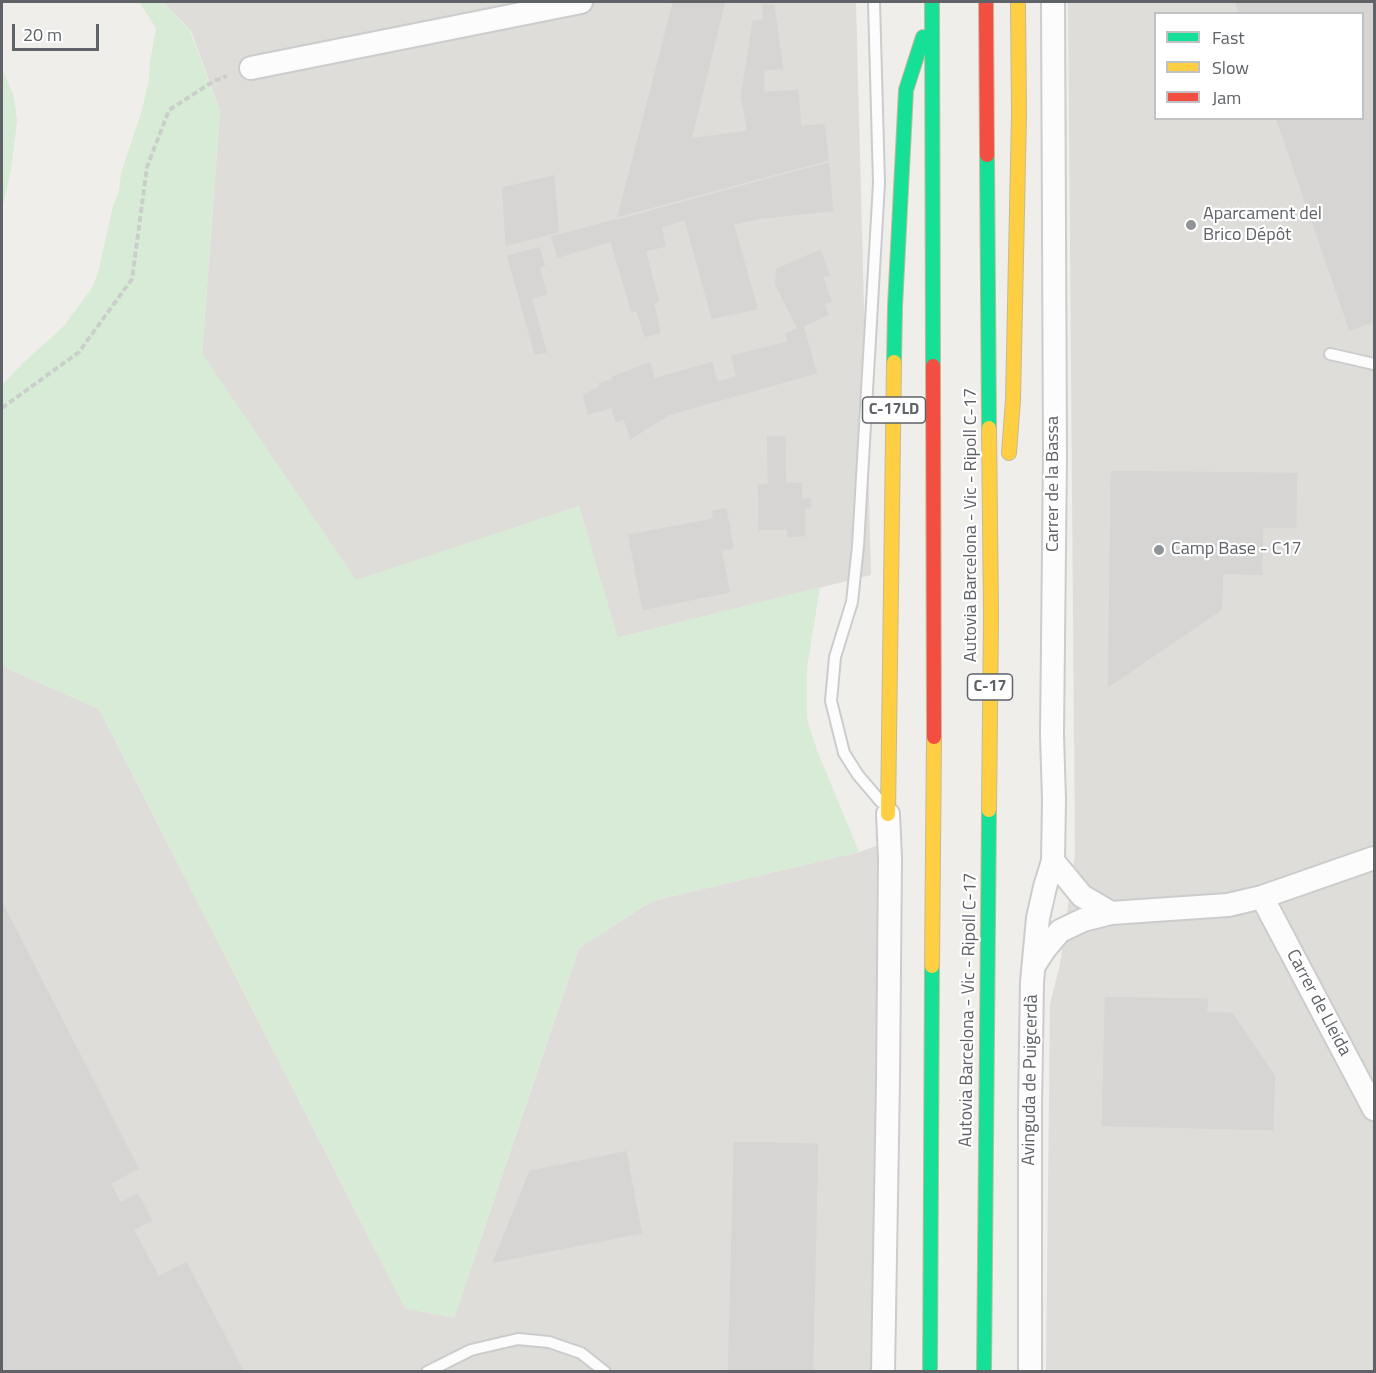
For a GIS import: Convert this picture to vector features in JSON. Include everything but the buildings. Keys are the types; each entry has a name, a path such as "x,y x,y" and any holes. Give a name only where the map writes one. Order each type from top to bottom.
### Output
{"highway":[{"name":"Autovia Barcelona - Vic - Ripoll C-17","path":"984,1371 991,616 986,2"},
{"path":"1008,467 1013,400 1019,115 1018,2"},
{"name":"C-17LD","path":"888,814 895,307 906,90 932,6"},
{"name":"Autovia Barcelona - Vic - Ripoll C-17","path":"930,1371 934,669 932,6"},
{"path":"991,616 1004,533"}],"street":[{"path":"251,68 581,2"},
{"name":"Carrer de la Bassa","path":"1034,965 1038,918 1053,861 1055,444 1053,2"},
{"name":"C-17LD","path":"883,1371 890,859 888,814"},
{"path":"1034,965 1060,932 1083,920 1111,913 1228,905 1262,897 1374,858"},
{"path":"1053,861 1082,896 1111,913"},
{"name":"Carrer de Lleida","path":"1262,897 1374,1109"},
{"name":"Avinguda de Puigcerdà","path":"1030,1371 1030,1108 1034,965"}],"lane":[{"path":"874,2 879,183 858,534 852,602 835,657 831,701 844,753 888,814"},
{"path":"1330,354 1374,364"},
{"path":"427,1371 471,1350 518,1339 549,1342 581,1353 605,1371"}],"path":[{"path":"2,408 80,352 132,279 147,167 169,110 214,81 251,68"}],"shaded area":[{"path":"163,2 856,2 871,575 617,638 579,506 356,581 202,354 220,111 191,31"},
{"path":"1068,2 1374,2 1374,1371 1046,1372 1050,1004 1060,964 1075,855"},
{"path":"2,666 99,709 405,1308 454,1318 579,948 652,901 859,852 888,842 878,1371 2,1371"}],"green space":[{"path":"139,2 163,2 190,31 220,111 202,354 356,580 579,506 618,638 820,587 807,668 807,719 817,750 859,852 652,901 579,948 454,1318 405,1308 99,709 2,666 2,385 63,327 92,288 98,273 113,206 119,191 121,173 142,110 149,79 156,28"},
{"path":"2,69 14,96 17,121 11,170 3,205 2,229"}],"traffic: fast":[{"path":"932,2 933,366"},
{"path":"894,362 906,90 923,37"},
{"path":"987,155 989,428"},
{"path":"984,1372 989,810"},
{"path":"930,1372 932,966"}],"traffic: slow":[{"path":"1009,453 1013,400 1019,115 1018,2"},
{"path":"888,814 894,362"},
{"path":"989,428 991,616 989,810"},
{"path":"932,966 934,737"}],"traffic: jam":[{"path":"986,2 987,155"},
{"path":"933,366 934,737"}],"place":[{"name":"Aparcament del Brico Dépôt","path":"1191,225"},
{"name":"Camp Base - C17","path":"1159,550"}]}
